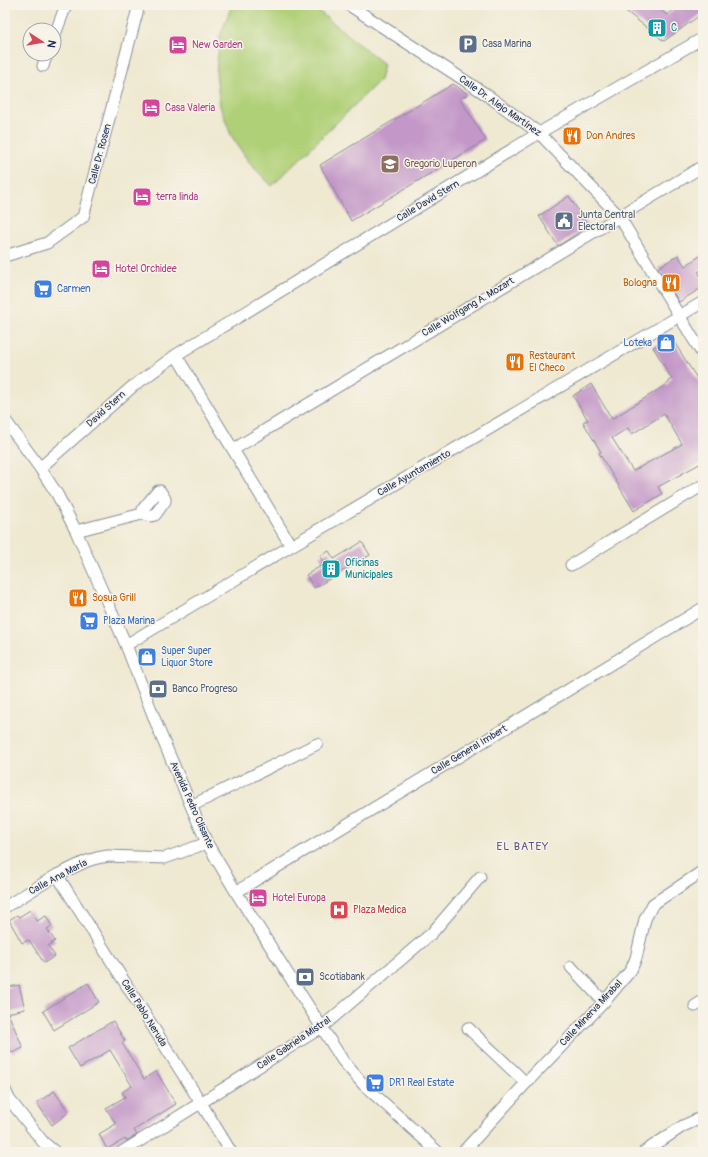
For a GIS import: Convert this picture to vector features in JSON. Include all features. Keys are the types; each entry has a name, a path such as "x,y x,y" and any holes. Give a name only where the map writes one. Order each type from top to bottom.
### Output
{"street":[{"path":"60,22 66,5"},
{"name":"Calle Dr. Rosen","path":"5,256 47,244 83,217 139,5"},
{"name":"Calle Dr. Alejo Martínez","path":"349,5 484,93 539,133 618,216 703,355"},
{"name":"Calle David Stern","path":"176,355 539,133 703,38"},
{"path":"43,66 44,62"},
{"name":"Calle Wolfgang A. Mozart","path":"234,449 703,166"},
{"name":"Calle Ayuntamiento","path":"126,645 703,302"},
{"path":"176,355 234,449 291,546"},
{"name":"David Stern","path":"40,468 132,387 176,355"},
{"name":"Avenida Pedro Clisante","path":"5,420 57,494 76,531 126,645 160,733 207,843 236,892 343,1061 364,1085 438,1152"},
{"path":"570,565 703,484"},
{"path":"76,531 142,514"},
{"name":"Calle General Imbert","path":"236,892 703,608"},
{"path":"191,806 317,744"},
{"name":"Calle Ana María","path":"5,907 57,875 87,861 108,856 164,858 207,843"},
{"name":"Calle Minerva Mirabal","path":"463,1152 526,1083 604,1002 631,970 634,964 645,919 653,904 703,871"},
{"name":"Calle Pablo Neruda","path":"57,875 231,1152"},
{"name":"Calle Gabriela Mistral","path":"122,1152 322,1027 432,933 480,877"},
{"path":"571,967 604,1002"},
{"path":"468,1028 526,1083"},
{"path":"5,1090 9,1099 43,1142 55,1152"},
{"path":"644,1152 683,1126 703,1117"}],"green space":[{"path":"232,5 311,5 384,64 380,80 272,186 250,164 231,135 220,106 216,72 220,36"}],"building":[{"path":"618,5 654,5 667,15 680,5 703,5 703,13 664,41"},
{"path":"453,84 468,94 460,99 486,140 351,221 320,165"},
{"name":"Junta Central Electoral","path":"569,196 588,226 558,246 539,216"},
{"path":"703,254 703,269 698,272 703,280 703,287 679,302 658,268 678,255 685,266"},
{"path":"671,337 703,388 703,462 658,487 662,494 634,511 599,453 601,452 583,422 588,420 573,396 591,384 612,419 669,383 668,381 672,379 653,347","holes":["664,414 682,444 633,471 612,438 628,428 632,434"]},
{"name":"Oficinas Municipales","path":"362,542 370,555 314,588 306,575 324,564 320,556 329,551 334,559"},
{"path":"30,910 37,921 46,916 52,926 47,929 55,941 48,946 55,956 44,963 29,940 22,943 9,920 17,915 19,917"},
{"path":"88,983 99,1002 54,1030 43,1011"},
{"path":"19,985 25,1009 8,1013 23,1048 12,1053 5,1037 5,988"},
{"path":"113,1021 125,1041 122,1043 144,1079 156,1071 176,1104 134,1130 137,1135 126,1141 125,1139 107,1149 99,1134 116,1124 106,1108 125,1097 122,1092 132,1086 110,1050 80,1068 68,1048"},
{"path":"54,1091 69,1112 52,1125 37,1103"}],"place":[{"name":"C","path":"657,28"},
{"name":"Casa Marina","path":"468,44"},
{"name":"New Garden","path":"178,45"},
{"name":"Casa Valeria","path":"151,108"},
{"name":"Don Andres","path":"572,136"},
{"name":"Gregorio Luperon","path":"390,164"},
{"name":"terra linda","path":"142,197"},
{"name":"Junta Central Electoral","path":"564,221"},
{"name":"Hotel Orchidee","path":"101,269"},
{"name":"Bologna","path":"671,283"},
{"name":"Carmen","path":"43,289"},
{"name":"Loteka","path":"666,343"},
{"name":"Restaurant El Checo","path":"515,362"},
{"name":"Oficinas Municipales","path":"331,569"},
{"name":"Sosua Grill","path":"78,598"},
{"name":"Plaza Marina","path":"89,621"},
{"name":"Super Super Liquor Store","path":"147,657"},
{"name":"Banco Progreso","path":"158,689"},
{"name":"Hotel Europa","path":"258,898"},
{"name":"Plaza Medica","path":"339,910"},
{"name":"Scotiabank","path":"305,977"},
{"name":"DR1 Real Estate","path":"375,1083"}],"district":[{"name":"EL BATEY","path":"523,846"}]}
